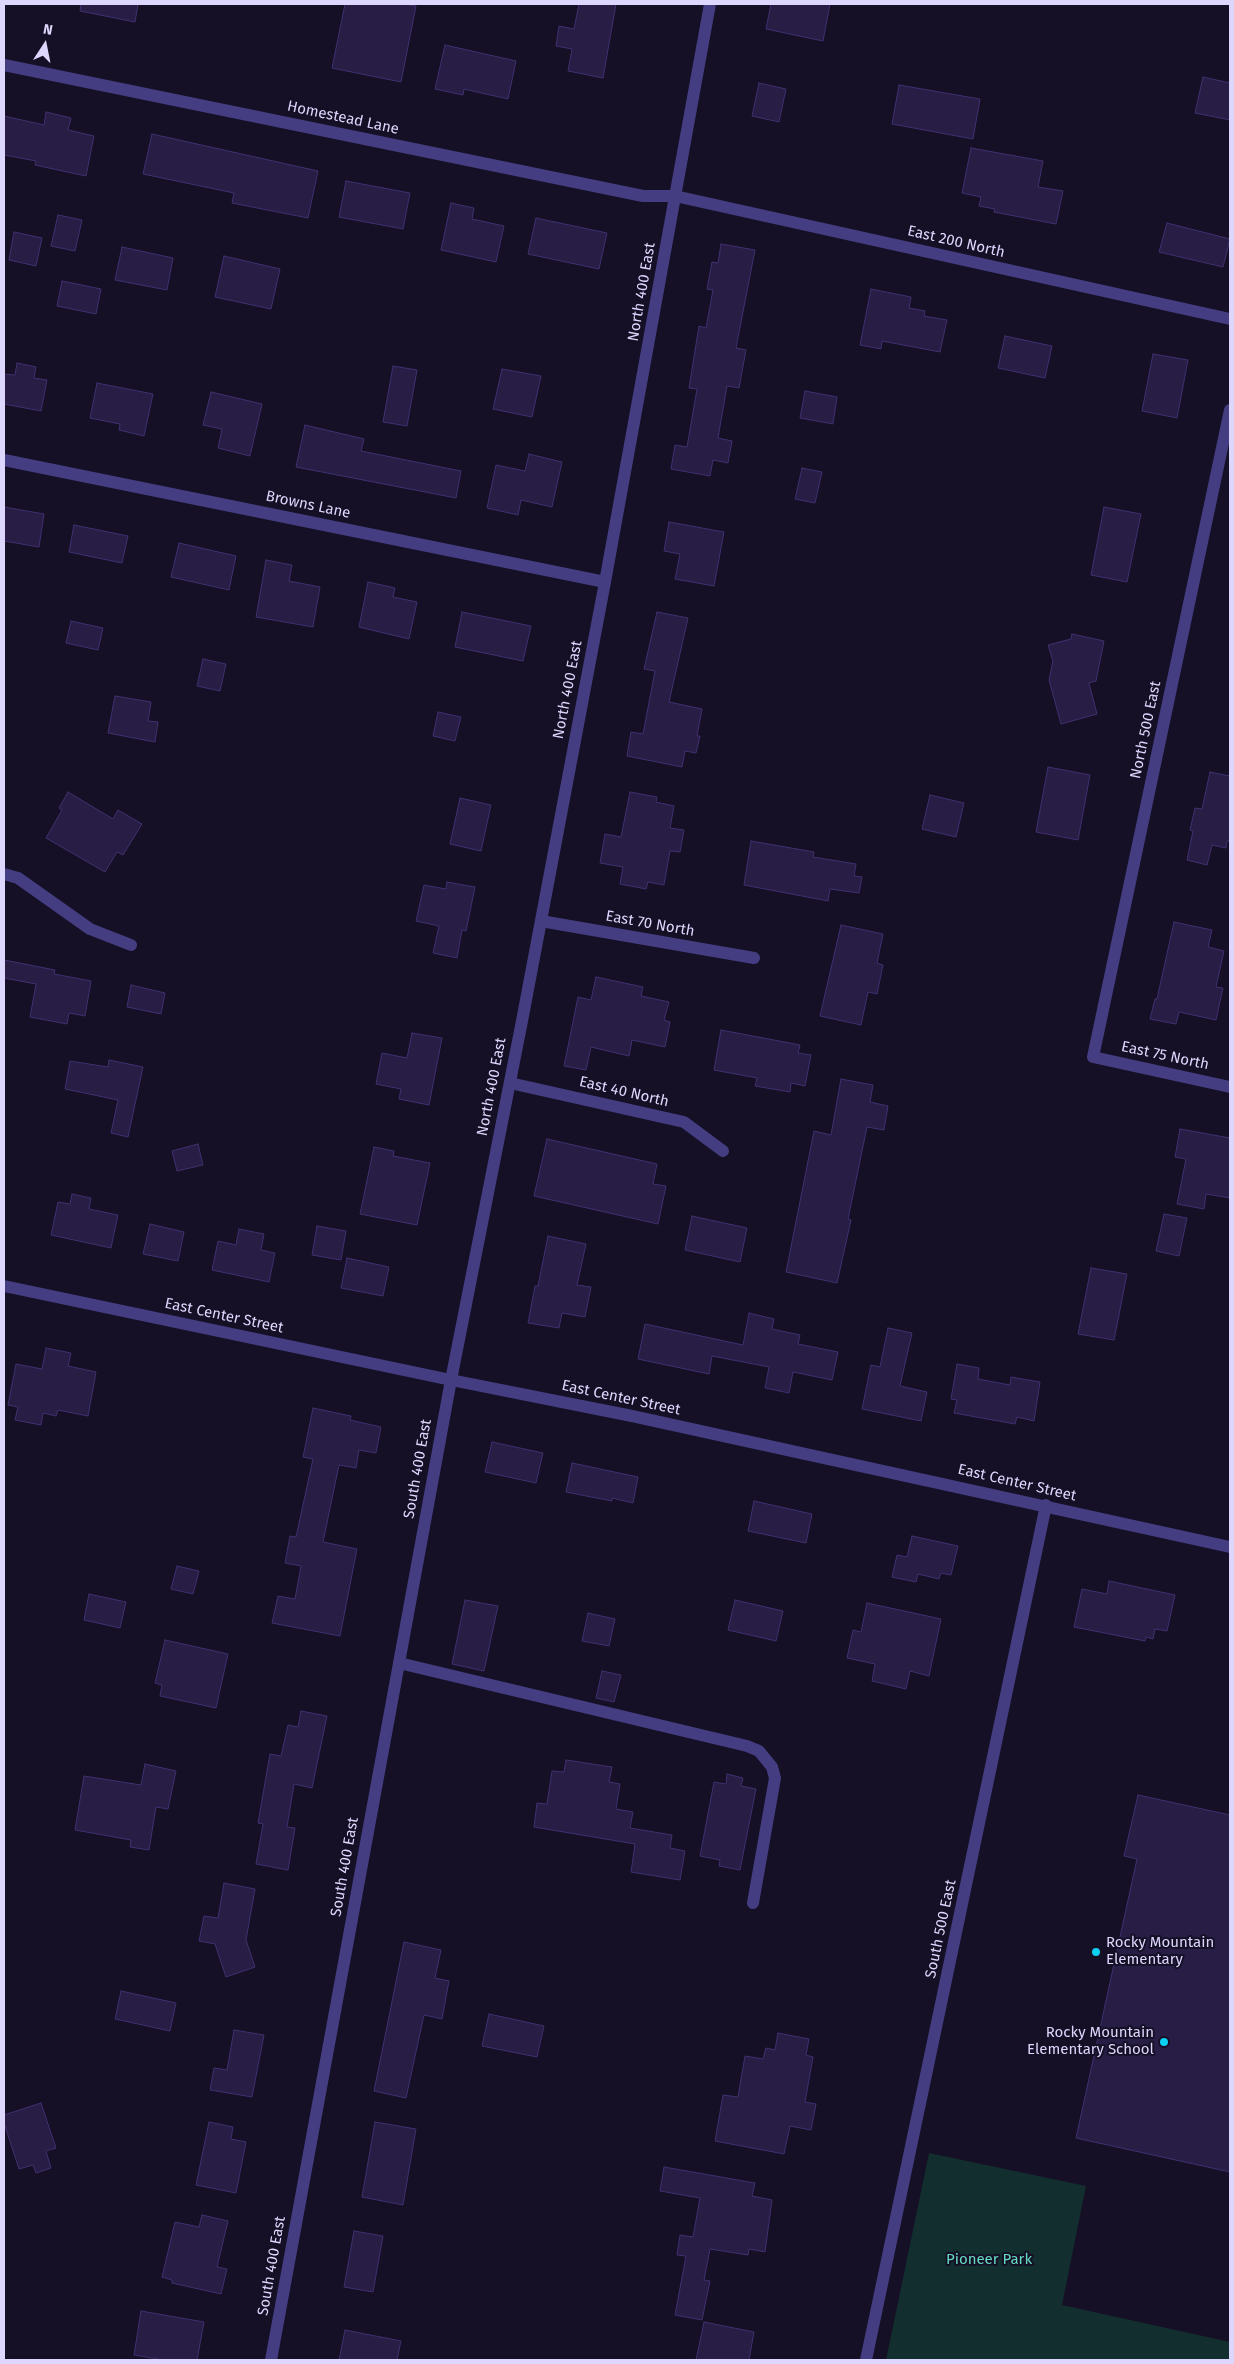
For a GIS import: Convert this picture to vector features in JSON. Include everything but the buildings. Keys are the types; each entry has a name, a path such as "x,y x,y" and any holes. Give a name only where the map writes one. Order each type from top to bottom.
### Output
{"street":[{"name":"North 400 East","path":"451,1380 510,1083 605,582 710,4"},
{"name":"Homestead Lane","path":"4,65 643,196 676,196"},
{"name":"East 200 North","path":"676,196 1230,319"},
{"name":"North 500 East","path":"1093,1057 1230,410"},
{"name":"Browns Lane","path":"4,460 605,582"},
{"path":"4,874 18,878 90,930 131,945"},
{"name":"East 70 North","path":"541,921 754,958"},
{"name":"East 75 North","path":"1093,1057 1230,1087"},
{"name":"East 40 North","path":"510,1083 684,1122 723,1151"},
{"name":"East Center Street","path":"4,1286 642,1418 1046,1505 1230,1547"},
{"name":"South 400 East","path":"272,2360 451,1380"},
{"name":"South 500 East","path":"866,2360 1046,1505"},
{"path":"399,1662 738,1744 759,1751 772,1767 775,1778 753,1903"}],"green space":[{"name":"Pioneer Park","path":"929,2153 1086,2186 1062,2305 1230,2342 1230,2360 886,2360"}],"place":[{"name":"Rocky Mountain Elementary","path":"1096,1952"},
{"name":"Rocky Mountain Elementary School","path":"1164,2042"}]}
